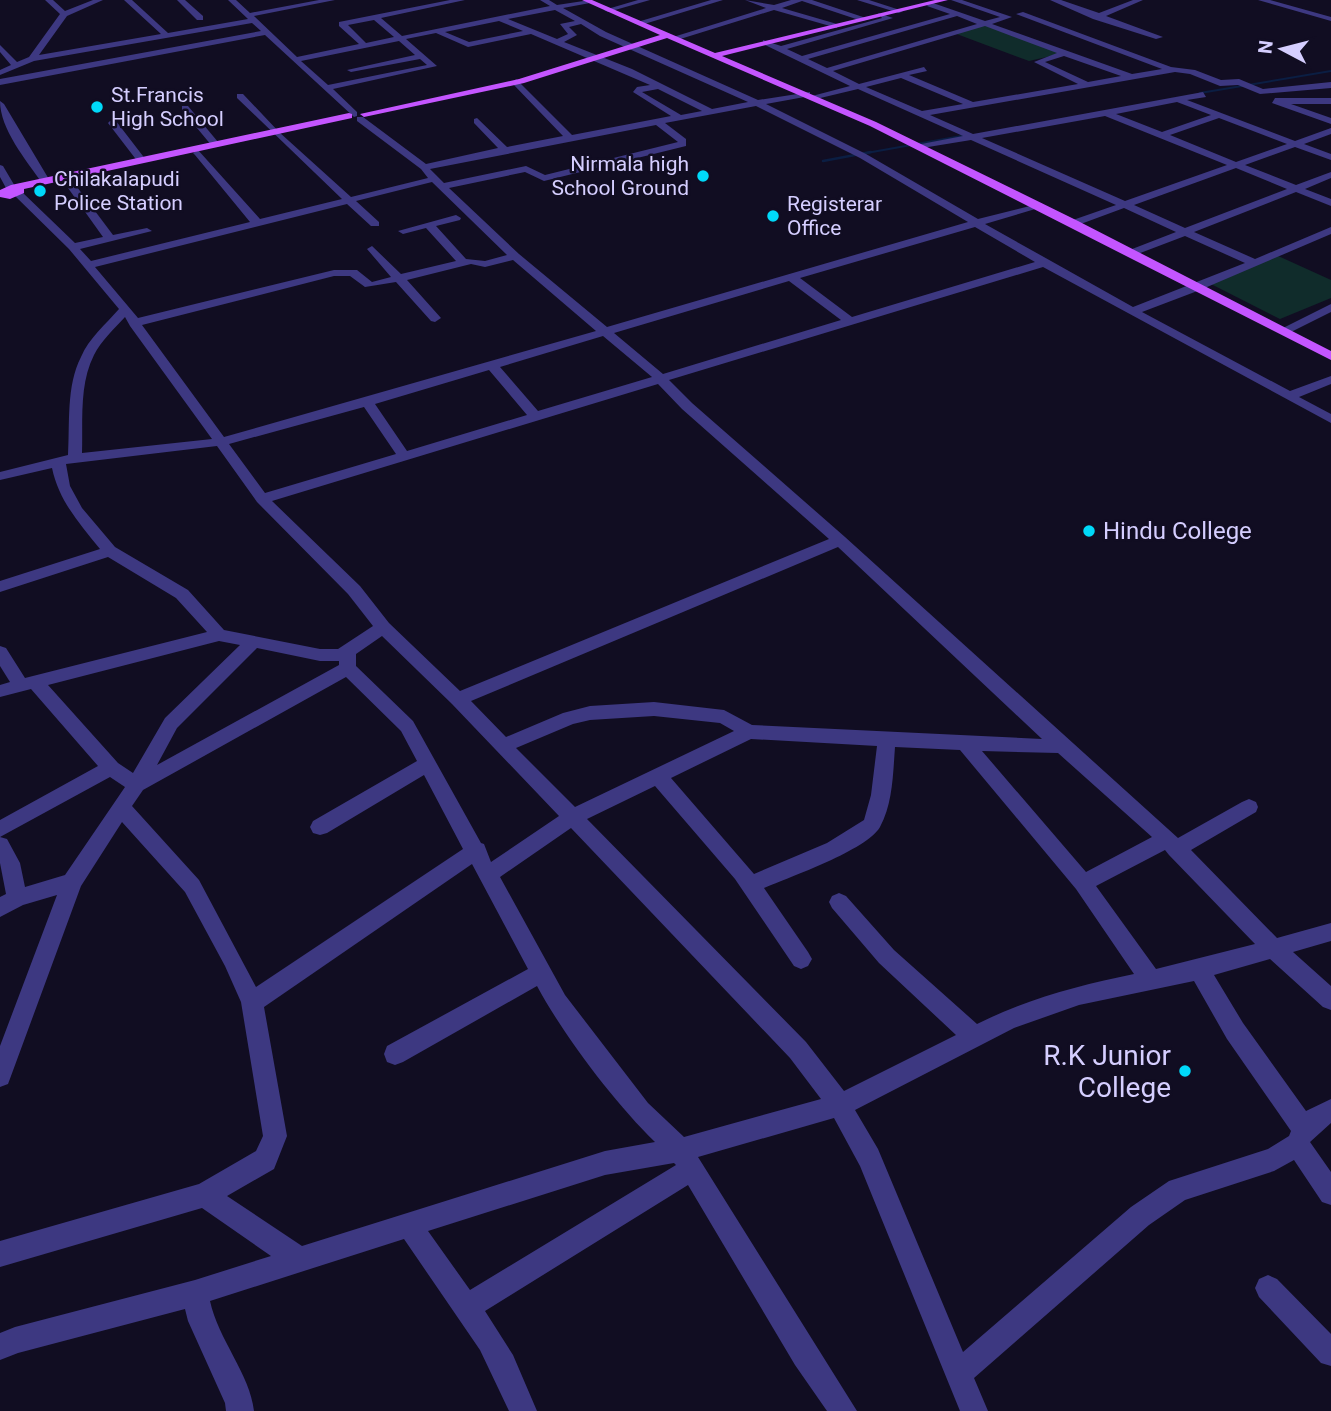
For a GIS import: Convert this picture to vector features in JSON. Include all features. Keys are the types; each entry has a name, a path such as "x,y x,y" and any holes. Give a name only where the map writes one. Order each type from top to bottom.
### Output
{"main road":[{"path":"587,0 811,96 916,145 1331,356"},
{"path":"715,55 865,19 885,17 944,0"},
{"path":"8,191 215,144 516,82 670,36"},
{"path":"8,191 198,153 277,133"}],"street":[{"path":"49,0 64,14"},
{"path":"32,59 64,14 99,0"},
{"path":"128,0 167,36"},
{"path":"181,0 200,18"},
{"path":"232,0 269,32 356,117 433,178 515,256 660,378 687,406 840,540 1171,844 1273,948 1331,1000"},
{"path":"291,0 299,6"},
{"path":"0,73 32,59 167,36 331,0"},
{"path":"364,46 342,24 445,1 461,0"},
{"path":"544,0 631,46 860,154 1044,263 1331,419"},
{"path":"297,59 587,0"},
{"path":"608,10 646,0"},
{"path":"638,23 719,0"},
{"path":"749,0 834,26"},
{"path":"670,36 799,0"},
{"path":"805,0 865,19"},
{"path":"861,0 899,11"},
{"path":"955,0 1008,17"},
{"path":"1086,20 1139,0"},
{"path":"1263,0 1328,16"},
{"path":"1053,2 1159,37"},
{"path":"930,4 1131,77"},
{"path":"430,6 439,13"},
{"path":"826,71 1030,10"},
{"path":"801,59 957,14"},
{"path":"1020,14 1172,69 1192,72 1220,83 1245,85 1275,101 1331,121"},
{"path":"189,20 212,16"},
{"path":"327,88 433,66 374,17"},
{"path":"779,49 885,17 913,27"},
{"path":"499,18 597,58 711,112"},
{"path":"448,20 457,27"},
{"path":"558,41 573,36 563,26 582,22"},
{"path":"157,26 168,24"},
{"path":"1059,27 1073,24"},
{"path":"1122,32 1134,28"},
{"path":"437,31 488,53"},
{"path":"0,82 269,32"},
{"path":"468,45 528,32"},
{"path":"1096,40 1109,36"},
{"path":"766,42 855,85 1253,262"},
{"path":"0,47 16,66"},
{"path":"1063,53 1038,62 1085,84"},
{"path":"351,70 422,56"},
{"path":"868,60 878,65"},
{"path":"889,69 970,104"},
{"path":"88,265 433,178 505,150 811,96 924,69"},
{"path":"922,114 1172,69"},
{"path":"516,82 570,138"},
{"path":"1075,107 1212,85"},
{"path":"1260,91 1331,85"},
{"path":"660,86 640,89 637,92 680,118"},
{"path":"1126,121 1203,95"},
{"path":"240,96 375,224"},
{"path":"916,145 964,132 1182,101 1331,157"},
{"path":"1275,101 1331,101"},
{"path":"0,104 13,138 46,181"},
{"path":"185,108 215,144"},
{"path":"1106,113 1331,203"},
{"path":"1161,135 1220,116"},
{"path":"477,121 505,150"},
{"path":"500,184 537,176 549,177 683,144 683,141 658,122"},
{"path":"113,123 141,160"},
{"path":"1074,223 1331,131"},
{"path":"198,153 258,224"},
{"path":"0,168 8,191 73,247 130,316 262,499 354,590 383,626 458,699 798,1050 840,1105 869,1158 974,1411"},
{"path":"433,178 526,169 537,176"},
{"path":"1131,253 1331,175"},
{"path":"68,181 110,239"},
{"path":"0,476 75,458 219,442 367,402 1038,205"},
{"path":"403,232 456,218"},
{"path":"429,225 463,262"},
{"path":"1133,311 1196,288 1331,230"},
{"path":"73,247 148,231"},
{"path":"372,249 435,318"},
{"path":"75,458 79,396 85,360 88,353 130,316 334,273 353,272 368,285 463,262 485,264 515,256"},
{"path":"262,499 1044,263"},
{"path":"792,278 851,322"},
{"path":"1283,331 1331,308"},
{"path":"492,365 535,416"},
{"path":"1289,396 1331,380"},
{"path":"367,402 403,455"},
{"path":"58,461 63,486 76,510 110,551 182,594 219,635"},
{"path":"458,699 840,540"},
{"path":"0,587 110,551"},
{"path":"136,785 348,660 383,626"},
{"path":"0,691 219,635 348,660 407,726 477,850 557,1002 640,1111 686,1160 843,1411"},
{"path":"0,1076 72,882 136,785 171,723 253,642"},
{"path":"0,652 111,768 136,785"},
{"path":"502,746 569,718 590,713 654,709 724,717 749,732 965,744 1062,746"},
{"path":"489,874 571,818 749,732"},
{"path":"750,885 853,838 870,827 876,813 887,740"},
{"path":"965,744 1083,883 1151,980"},
{"path":"320,827 428,764"},
{"path":"0,829 111,768"},
{"path":"658,776 750,885 801,960"},
{"path":"0,1254 204,1195 265,1160 275,1136 253,1002 233,960 191,886 120,806"},
{"path":"1083,883 1249,807"},
{"path":"0,845 10,863 9,903 72,882"},
{"path":"253,1002 477,850"},
{"path":"839,902 861,932 896,967 975,1037"},
{"path":"465,1308 686,1160 840,1105 1008,1020 1079,995 1199,970 1331,932"},
{"path":"1199,970 1301,1137 1331,1193"},
{"path":"396,1054 542,972"},
{"path":"958,1374 1140,1216 1178,1190 1274,1159 1301,1137 1319,1115 1331,1111"},
{"path":"0,1347 15,1340 195,1293 301,1261 605,1163 686,1160"},
{"path":"204,1195 301,1261"},
{"path":"410,1227 517,1391 523,1411"},
{"path":"1268,1288 1331,1353"},
{"path":"195,1293 201,1321 239,1402 240,1411"}],"green space":[{"path":"985,24 1064,53 1029,61 954,33"},
{"path":"1276,255 1331,280 1331,298 1280,319 1209,283"}],"waterway":[{"path":"1200,93 1331,71"},
{"path":"861,154 967,135"},
{"path":"823,161 871,152"}],"place":[{"name":"St.Francis High School","path":"97,107"},
{"name":"Nirmala high School Ground","path":"703,176"},
{"name":"Chilakalapudi Police Station","path":"40,191"},
{"name":"Registerar Office","path":"773,216"},
{"name":"Hindu College","path":"1089,531"},
{"name":"R.K Junior College","path":"1185,1071"}]}
